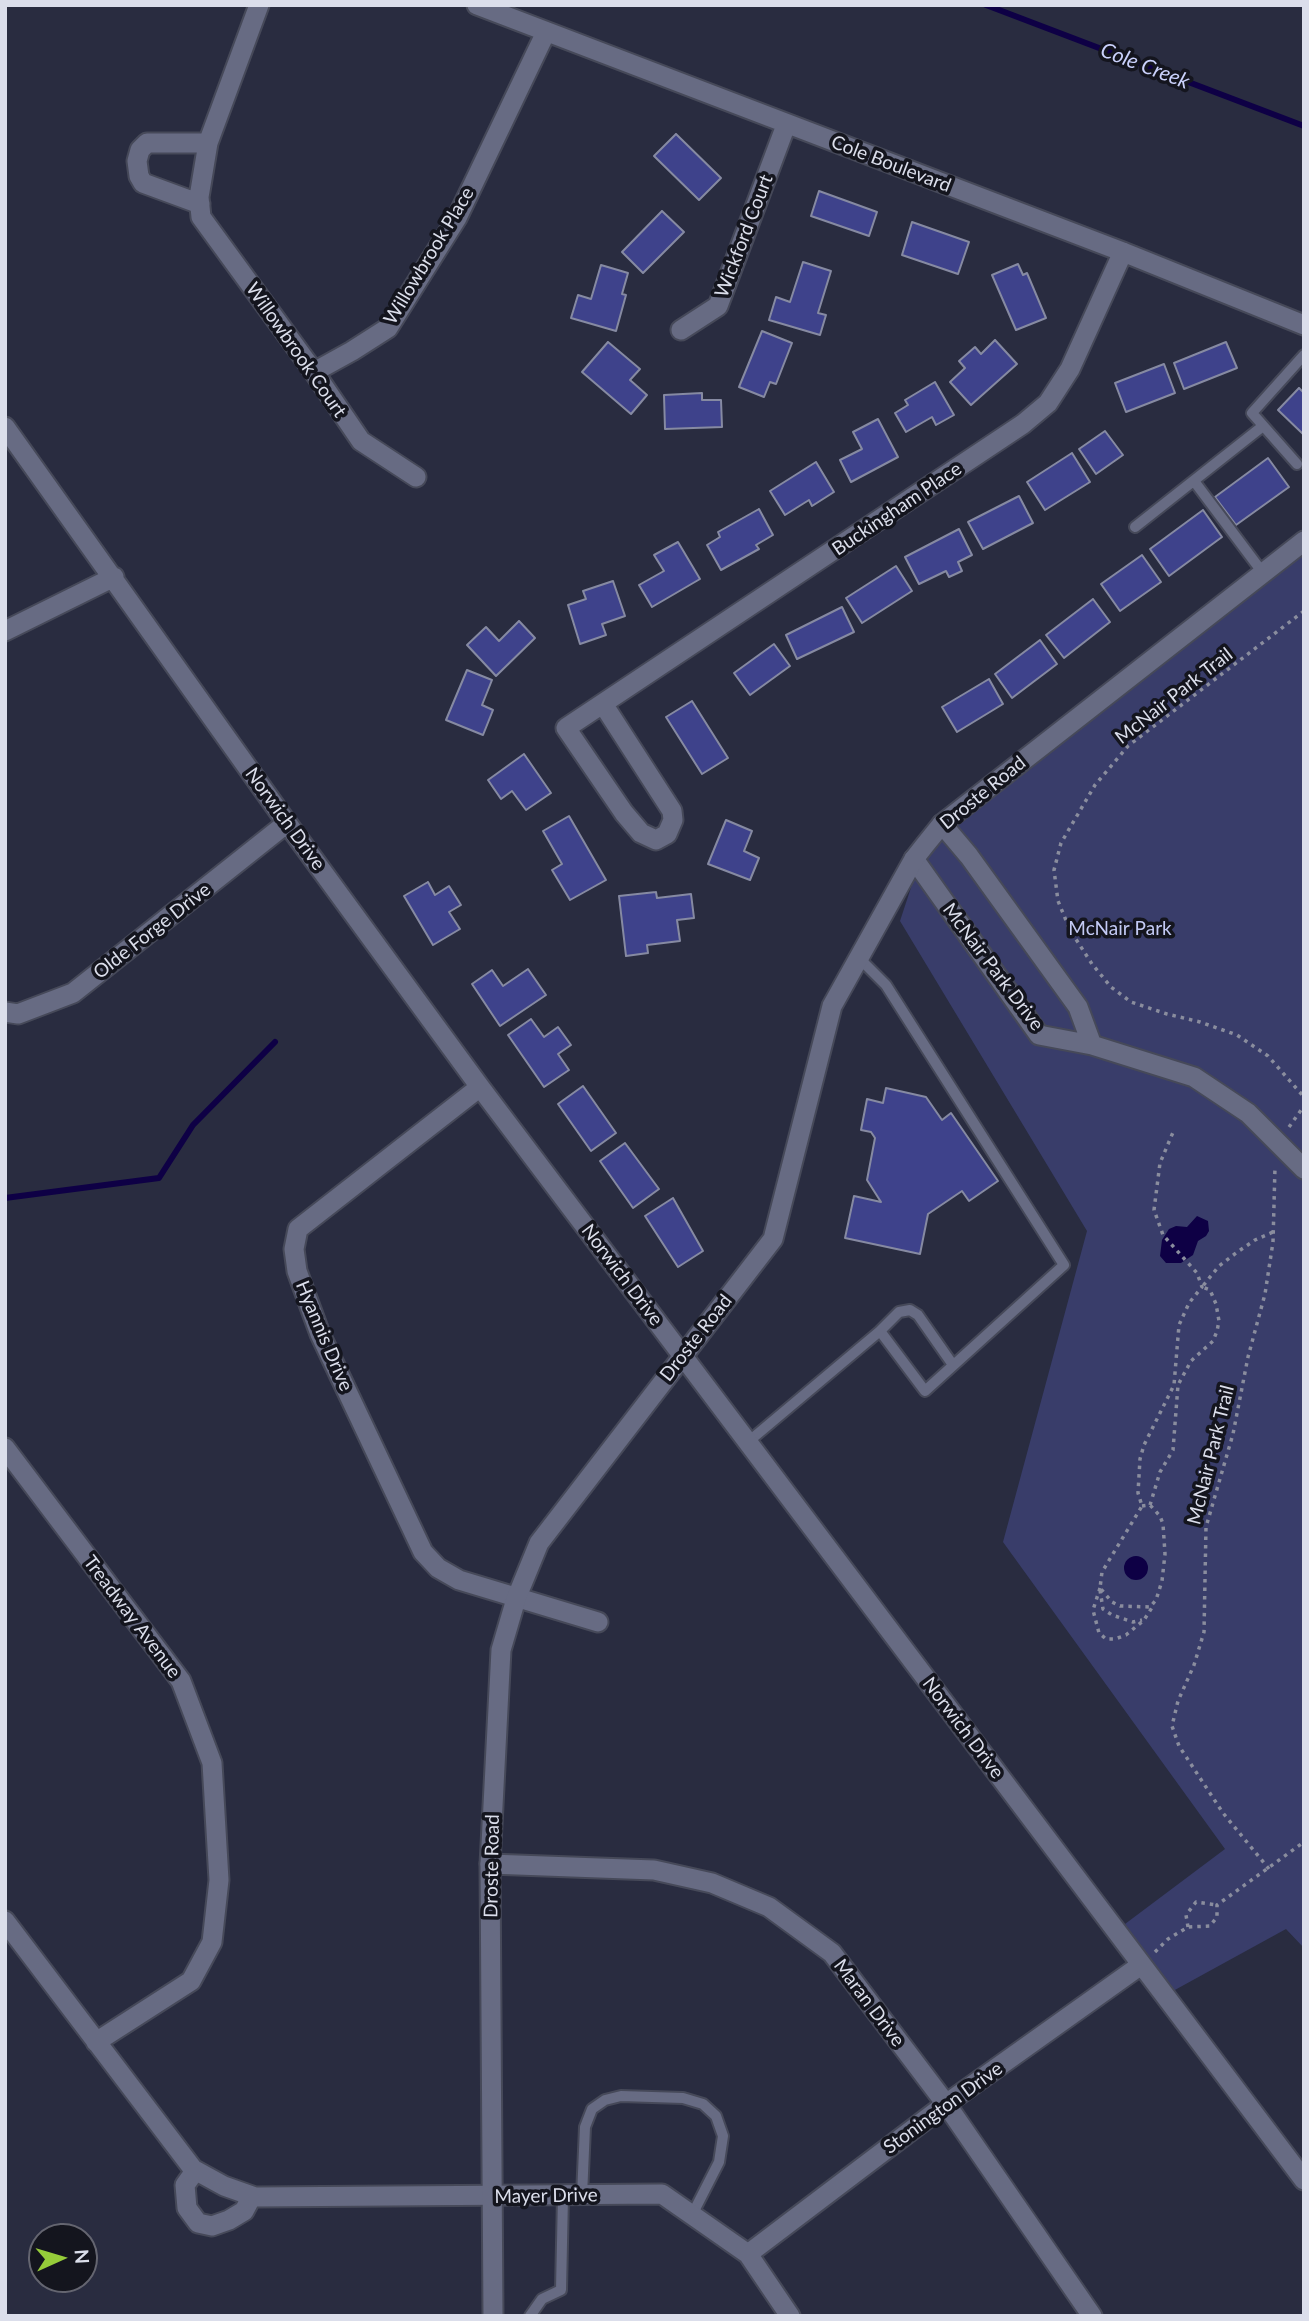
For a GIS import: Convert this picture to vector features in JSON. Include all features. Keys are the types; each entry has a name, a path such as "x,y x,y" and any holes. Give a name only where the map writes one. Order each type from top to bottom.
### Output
{"street":[{"path":"208,143 148,143 140,150 137,160 139,176 143,183 200,204 208,143 260,5"},
{"name":"Cole Boulevard","path":"477,5 1123,252 1304,325"},
{"name":"Willowbrook Place","path":"314,372 388,328 457,218 546,32"},
{"name":"Wickford Court","path":"681,330 718,306 786,125"},
{"name":"Willowbrook Court","path":"200,204 201,217 361,441 416,477"},
{"name":"Buckingham Place","path":"603,704 672,811 673,820 667,834 656,840 641,833 624,813 566,728 1024,424 1048,403 1070,369 1123,252"},
{"name":"Norwich Drive","path":"5,427 287,823 480,1087 1304,2180"},
{"name":"Droste Road","path":"493,2316 490,1864 501,1650 516,1599 538,1543 773,1239 832,1006 914,859 942,824 1304,541"},
{"path":"5,631 114,577"},
{"name":"Olde Forge Drive","path":"5,1012 18,1014 73,993 287,823"},
{"path":"942,824 969,856 1078,1007 1092,1045"},
{"name":"McNair Park Drive","path":"914,859 1039,1035 1092,1045 1194,1077 1248,1113 1304,1169"},
{"name":"Hyannis Drive","path":"480,1087 298,1229 293,1249 297,1270 320,1334 423,1552 438,1569 458,1580 598,1622"},
{"name":"Treadway Avenue","path":"5,1448 181,1681 212,1763 219,1880 212,1942 191,1981 96,2042"},
{"name":"Maran Drive","path":"490,1864 654,1870 712,1883 769,1907 832,1953 946,2104 1092,2316"},
{"name":"Mayer Drive","path":"5,1921 195,2171 224,2186 251,2196 493,2197 662,2194 748,2254 790,2316"},
{"name":"Stonington Drive","path":"748,2254 946,2104 1142,1965"},
{"path":"195,2171 185,2185 187,2208 198,2222 212,2226 229,2220 244,2211 251,2196"}],"lane":[{"path":"1297,464 1252,413 1304,355"},
{"path":"1135,527 1264,426"},
{"path":"1194,481 1263,573"},
{"path":"859,958 886,985 1064,1265 925,1391 880,1331"},
{"path":"748,1442 899,1312 910,1310 918,1315 953,1365"},
{"path":"530,2316 542,2299 561,2290 585,2127 592,2109 605,2100 621,2096 683,2098 703,2104 716,2116 723,2136 719,2162 692,2215"}],"path":[{"name":"McNair Park Trail","path":"1304,611 1128,746 1095,785 1061,843 1054,870 1058,901 1070,930 1111,987 1131,1002 1237,1035 1268,1056 1304,1097"},
{"name":"McNair Park Trail","path":"1269,1869 1223,1813 1179,1746 1172,1726 1178,1701 1194,1665 1204,1632 1206,1527 1233,1434 1248,1357 1265,1294 1273,1233 1276,1160 1289,1126 1304,1106"},
{"path":"1150,1505 1163,1524 1163,1581 1144,1620 1126,1635 1106,1639 1099,1633 1093,1610 1102,1572 1142,1506 1138,1493 1140,1459 1144,1445 1191,1361 1213,1341 1219,1321 1210,1290 1202,1287 1197,1273 1163,1235 1154,1210 1160,1163 1174,1130"},
{"path":"1150,1505 1160,1472 1172,1450 1179,1325 1189,1303 1219,1266 1255,1240 1273,1233"},
{"path":"1142,1506 1150,1505"},
{"path":"1100,1588 1112,1602 1120,1606 1150,1607 1156,1600"},
{"path":"1100,1588 1104,1609 1112,1615 1133,1622 1144,1620"},
{"path":"1188,1927 1186,1915 1196,1902 1217,1905 1304,1842"},
{"path":"1142,1965 1168,1939 1188,1927 1210,1926 1217,1917 1217,1905"}],"green space":[{"name":"McNair Park","path":"1304,547 1304,1948 1286,1929 1173,1991 1125,1924 1225,1849 1003,1542 1087,1231 900,921 925,845"}],"shaded area":[{"path":"1197,1216 1208,1221 1209,1231 1206,1236 1198,1241 1193,1255 1181,1263 1166,1263 1160,1256 1162,1240 1169,1229 1176,1226 1187,1227"},
{"path":"1136,1556 1144,1560 1148,1568 1144,1576 1136,1580 1128,1576 1124,1568 1128,1560"}],"building":[{"path":"676,134 721,178 699,200 654,156"},
{"path":"819,191 877,212 869,236 811,216"},
{"path":"662,211 684,232 643,273 622,252"},
{"path":"912,222 969,242 958,274 902,255"},
{"path":"803,262 831,271 818,313 826,315 820,335 769,320 776,297 790,302"},
{"path":"1018,264 1023,275 1027,273 1046,318 1016,330 992,275"},
{"path":"601,265 628,273 622,294 626,295 616,331 571,318 578,295 591,299"},
{"path":"762,331 792,343 776,384 770,382 764,397 739,387"},
{"path":"995,340 1017,364 971,405 950,382 965,368 959,361 975,347 981,354"},
{"path":"608,342 640,369 630,380 647,395 631,414 582,372"},
{"path":"1226,342 1237,368 1184,389 1174,363"},
{"path":"1164,364 1175,393 1126,412 1115,383"},
{"path":"935,382 954,415 936,425 932,417 906,432 895,413 908,405 905,400"},
{"path":"1299,388 1304,393 1304,435 1278,410"},
{"path":"702,393 702,400 721,400 722,427 665,429 664,395"},
{"path":"878,419 898,457 851,482 840,460 862,449 853,432"},
{"path":"1105,431 1123,455 1096,474 1079,449"},
{"path":"1072,453 1090,482 1045,510 1027,482"},
{"path":"1268,458 1289,487 1236,525 1215,497"},
{"path":"816,462 834,492 812,506 809,500 785,515 770,491"},
{"path":"1019,496 1033,523 983,549 968,522"},
{"path":"759,509 773,535 756,545 759,549 721,570 707,545 720,537 718,532"},
{"path":"1203,510 1222,537 1169,576 1150,549"},
{"path":"959,529 972,555 958,562 962,571 949,577 946,571 919,584 905,557"},
{"path":"678,542 700,579 652,607 639,585 664,571 654,555"},
{"path":"1142,555 1161,582 1120,611 1101,584"},
{"path":"896,566 912,591 862,623 846,598"},
{"path":"613,581 625,616 602,624 606,635 580,644 568,605 586,599 583,591"},
{"path":"1093,599 1110,622 1064,658 1046,635"},
{"path":"842,607 854,632 797,659 786,635"},
{"path":"519,621 535,638 496,676 467,645 486,627 499,641"},
{"path":"1040,640 1057,664 1012,698 995,674"},
{"path":"774,644 790,666 750,695 734,673"},
{"path":"467,670 492,680 482,705 493,710 483,735 446,720"},
{"path":"989,679 1003,704 957,732 942,707"},
{"path":"692,701 728,758 702,774 666,717"},
{"path":"524,754 551,793 526,810 512,791 501,799 488,780"},
{"path":"569,816 606,880 570,900 552,870 562,864 543,831"},
{"path":"726,820 752,831 744,851 759,858 750,880 708,864"},
{"path":"428,882 435,895 449,886 461,905 449,912 460,929 433,945 404,896"},
{"path":"656,892 657,898 691,894 694,918 677,920 680,941 647,945 648,953 626,956 619,896"},
{"path":"528,969 546,995 500,1026 472,984 492,970 503,986"},
{"path":"531,1019 544,1037 558,1027 571,1045 558,1054 569,1070 544,1087 508,1035"},
{"path":"583,1086 616,1133 591,1151 558,1104"},
{"path":"886,1088 926,1097 942,1120 951,1113 998,1181 969,1201 962,1191 928,1214 920,1254 845,1238 854,1196 881,1202 867,1180 875,1138 871,1132 861,1130 867,1099 883,1103"},
{"path":"625,1143 659,1189 633,1208 600,1161"},
{"path":"673,1198 703,1251 678,1267 645,1216"}],"waterway":[{"name":"Cole Creek","path":"986,5 1304,126"},
{"path":"5,1198 159,1178 193,1125 275,1042"}]}
